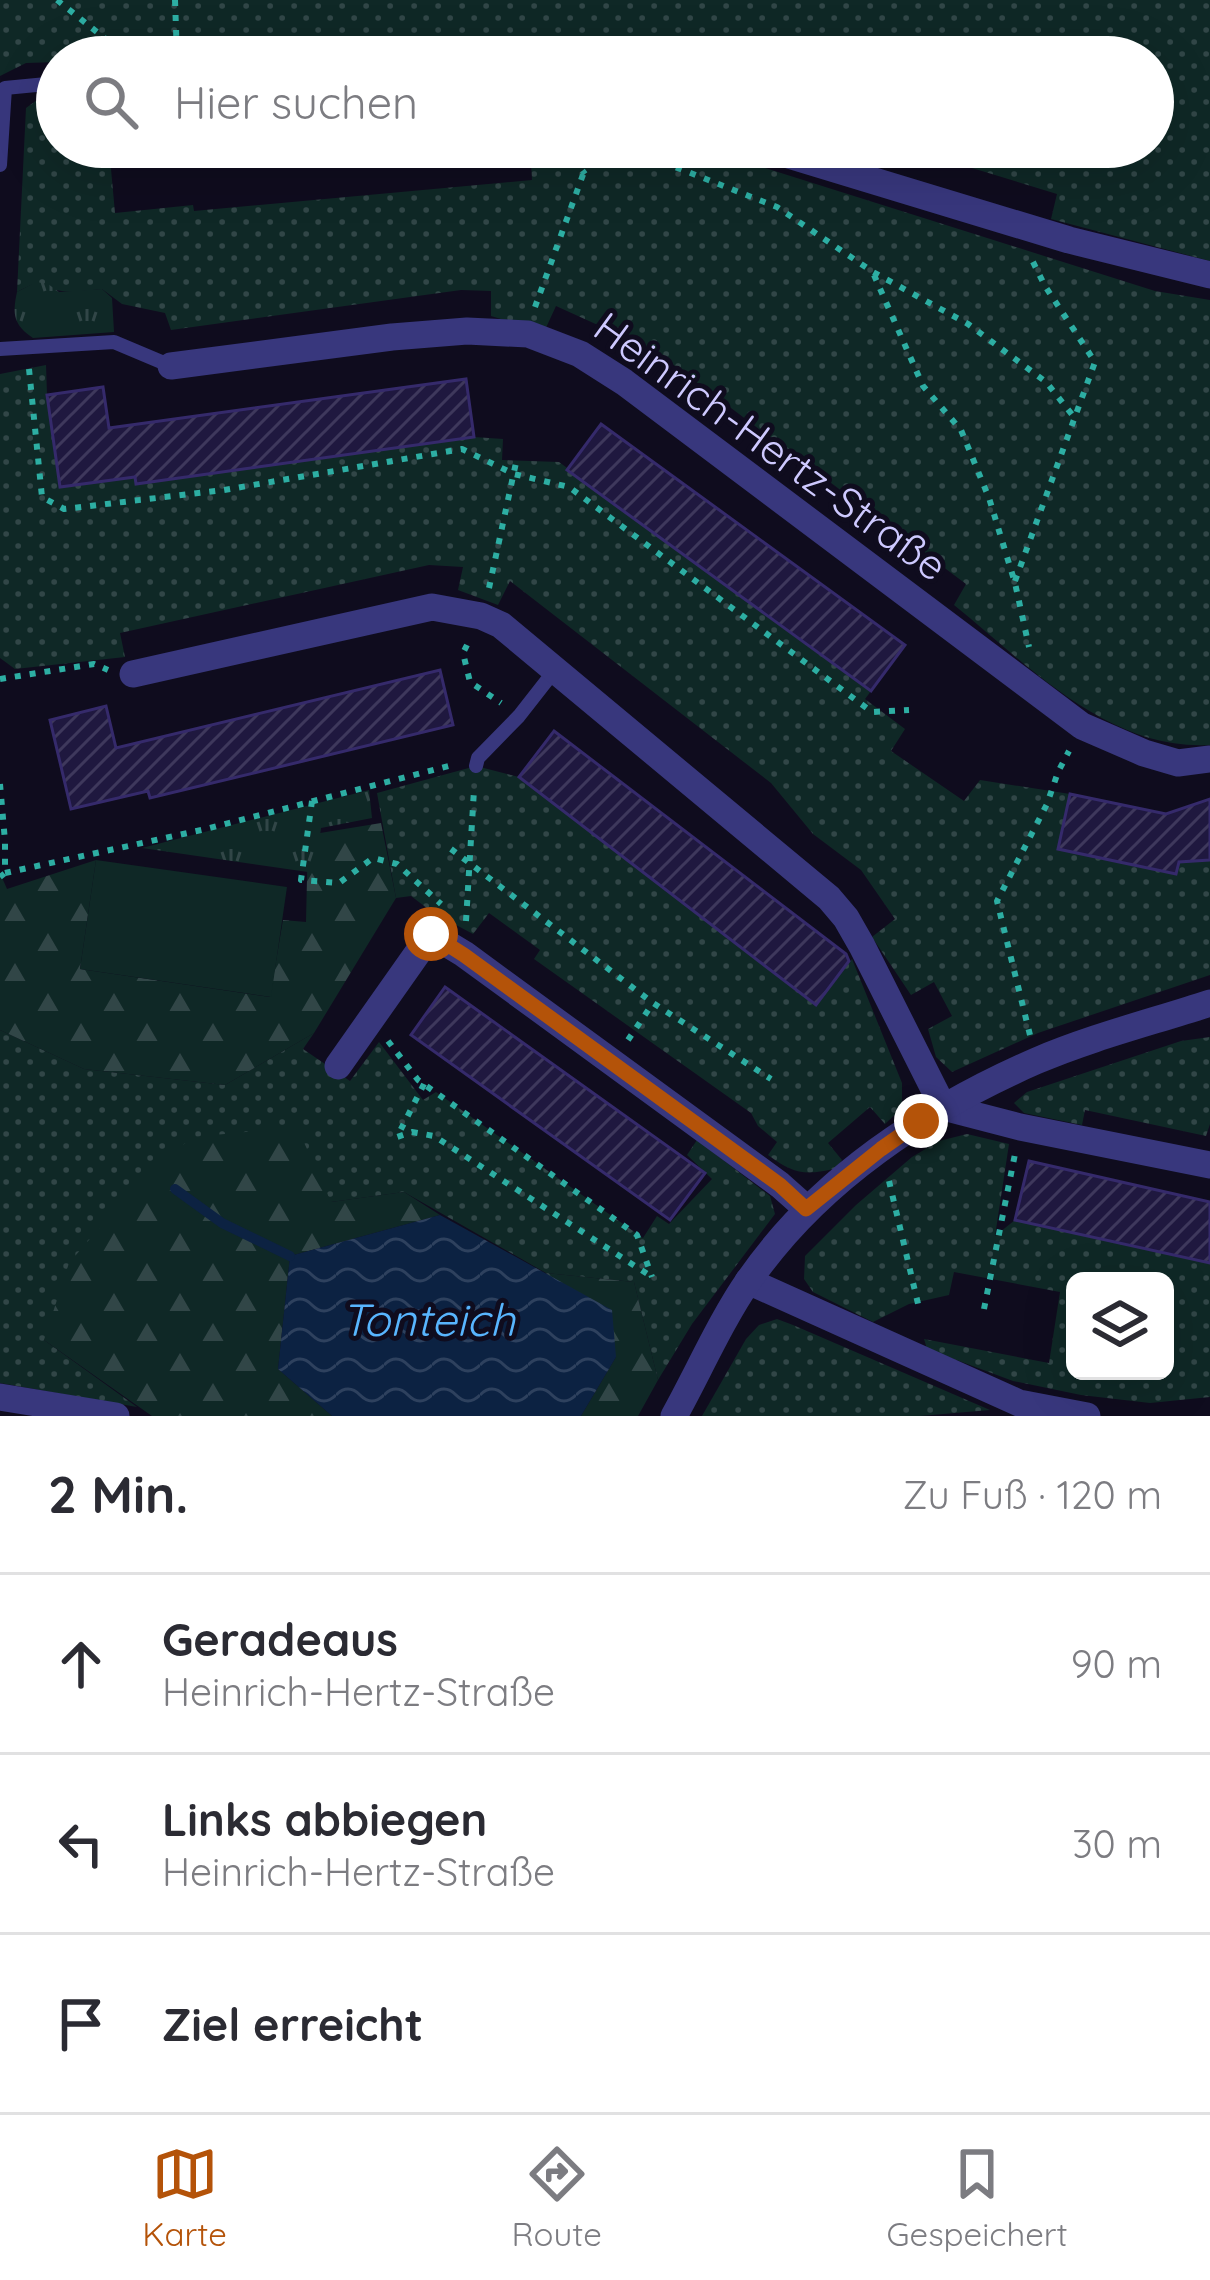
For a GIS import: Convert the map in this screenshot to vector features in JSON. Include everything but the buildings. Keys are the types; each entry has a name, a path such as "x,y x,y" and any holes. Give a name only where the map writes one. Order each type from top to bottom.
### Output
{"street":[{"path":"832,168 1015,224 1210,275"},
{"name":"Heinrich-Hertz-Straße","path":"171,366 392,337 467,331 528,334 580,354 624,382 1082,727 1178,763 1210,759"},
{"path":"133,674 432,607 481,616 501,625 830,898 862,946 943,1106 1020,1127 1210,1165"},
{"path":"338,1066 431,934 780,1185 806,1209"},
{"path":"674,1416 748,1281 806,1209 881,1149 943,1106 1039,1060 1210,1004"},
{"path":"748,1281 1019,1403 1087,1416"},
{"path":"0,1397 38,1410 116,1416"}],"lane":[{"path":"0,165 5,88 36,85"},
{"path":"0,349 114,342 171,366"},
{"path":"477,762 555,670"}],"path":[{"path":"57,0 102,36"},
{"path":"175,0 176,36"},
{"path":"580,168 585,174"},
{"path":"547,272 587,168"},
{"path":"677,168 778,207 873,272 968,323 1046,382 1074,417"},
{"path":"1015,224 1045,286 1095,362 1015,583"},
{"path":"873,272 923,386 961,430 989,498 1015,583 1040,696"},
{"path":"27,348 42,497 64,509 224,490 462,449 514,474 569,487 872,712 909,710"},
{"path":"517,458 481,616 463,653 470,682 519,716"},
{"path":"0,679 94,664 120,676 133,674"},
{"path":"0,784 3,875 206,829 312,801 477,762 465,926 397,864 373,858 339,883 301,880 312,801"},
{"path":"1026,1022 998,901 1058,772"},
{"path":"451,849 653,1003 771,1078"},
{"path":"613,1063 653,1003"},
{"path":"371,1019 424,1084 637,1234 652,1277 434,1136 412,1132 397,1137 424,1084"},
{"path":"984,1310 1020,1127"},
{"path":"881,1149 920,1308"}],"green space":[{"path":"0,0 1210,0 1210,261 1051,219 1057,194 972,168 1174,168 1174,36 36,36 36,63 0,76"},
{"path":"36,101 36,168 111,168 115,213 193,205 194,211 532,180 531,168 766,168 1155,291 1210,300 1210,745 1137,734 1071,699 954,605 966,584 655,351 556,306 544,332 491,316 491,291 461,290 171,330 165,313 122,304 102,289 67,292 38,283 17,292 26,108"},
{"path":"36,282 59,292 102,289 112,298 114,332 33,338 18,324 15,307 17,292"},
{"path":"46,365 60,487 474,437 503,439 502,460 559,462 871,691 865,699 905,729 891,751 964,801 980,780 1070,794 1059,849 1175,874 1179,862 1210,860 1210,975 1038,1033 952,1072 936,1057 928,1029 952,1016 934,982 911,995 872,937 895,919 861,870 813,834 771,783 510,581 498,605 458,590 463,567 429,565 120,633 125,657 15,669 0,658 0,374"},
{"path":"476,766 519,777 816,1004 852,959 902,1083 902,1108 885,1124 870,1107 828,1143 842,1160 837,1168 793,1170 768,1155 777,1142 751,1113 534,959 540,950 489,913 473,934 411,896 396,898 377,793"},
{"path":"369,790 372,818 321,828 315,873 142,848"},
{"path":"381,823 396,898 314,1033 225,1085 84,1069 0,1030 0,873 7,889 96,860 80,969 270,997 283,920 306,922 308,835"},
{"path":"96,860 287,887 271,997 80,969"},
{"path":"0,1030 84,1069 225,1085 314,1033 303,1049 350,1081 379,1042 423,1100 436,1092 643,1238 657,1216 669,1224 712,1179 687,1155 697,1140 770,1196 775,1214 692,1324 658,1380 634,1282 546,1273 404,1192 331,1202 44,1340 137,1407 0,1383"},
{"path":"1210,1037 1206,1136 1085,1110 1082,1125 1024,1113 1014,1103 1027,1092 1181,1041"},
{"path":"297,1127 331,1202 404,1192 440,1215 290,1256 278,1369 332,1416 152,1416 44,1340 69,1263 147,1173 193,1137"},
{"path":"967,1134 1009,1144 995,1236 1015,1220 1210,1263 1210,1397 1150,1403 1081,1395 1013,1381 927,1349 924,1339 1049,1363 1060,1292 954,1272 949,1295 909,1304 873,1322 813,1292 804,1279 805,1256 912,1157 939,1141"},
{"path":"546,1273 634,1282 658,1380 638,1416 581,1416 616,1357"},
{"path":"777,1319 990,1410 920,1416 702,1416 746,1339 759,1325"}],"water":[{"name":"Tonteich","path":"440,1215 612,1310 616,1357 581,1416 332,1416 278,1369 290,1256"}],"waterway":[{"path":"175,1189 222,1223 290,1256"}],"route":[{"path":"431,934 780,1185 806,1209 921,1121"}]}
